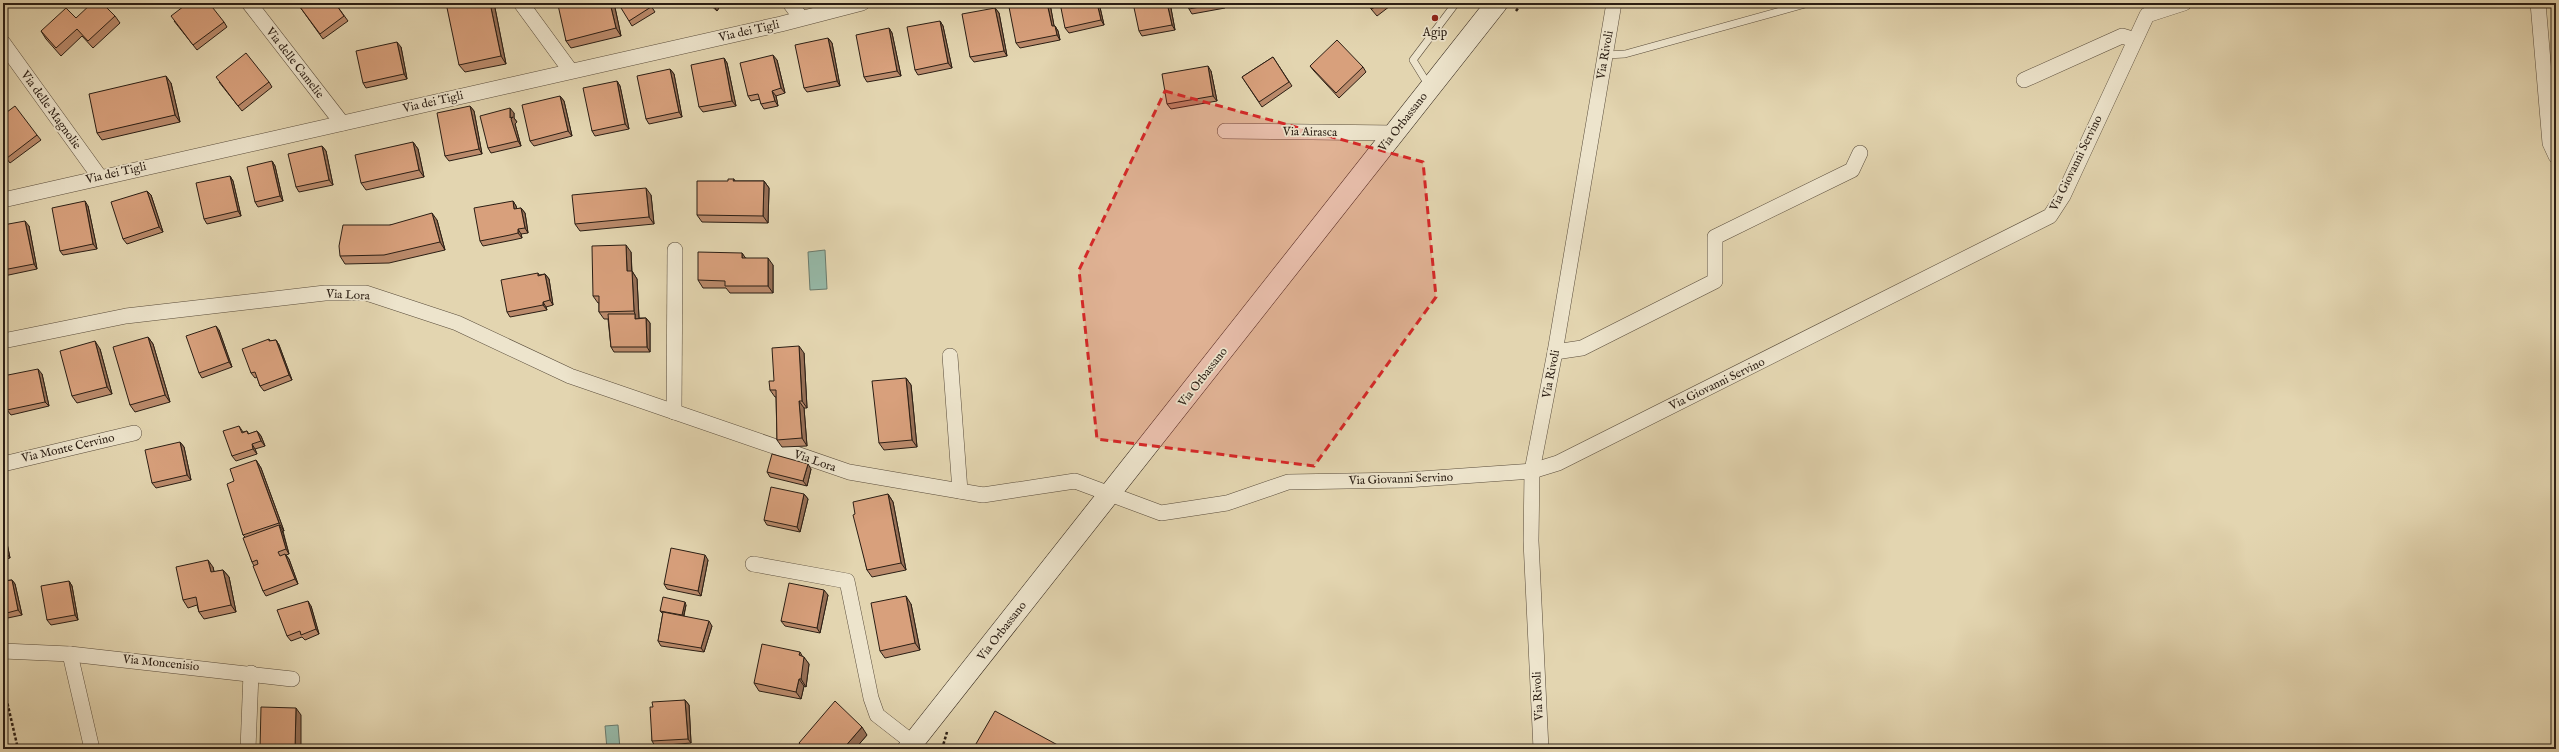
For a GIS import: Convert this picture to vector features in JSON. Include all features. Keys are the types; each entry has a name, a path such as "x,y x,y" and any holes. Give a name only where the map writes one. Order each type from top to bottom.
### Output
{"main road":[{"name":"Via Orbassano","path":"911,746 1497,3"}],"street":[{"name":"Via delle Camelie","path":"249,3 342,123"},
{"path":"521,3 570,70"},
{"path":"790,3 801,18"},
{"name":"Via dei Tigli","path":"3,200 99,176 342,123 862,3"},
{"name":"Via Rivoli","path":"1541,749 1531,541 1532,471 1555,352 1614,3"},
{"name":"Via Giovanni Servino","path":"1109,496 1161,513 1227,503 1288,482 1406,480 1532,471 1572,456 2050,216 2063,196 2150,9 2184,3"},
{"path":"2538,3 2550,143 2556,156"},
{"path":"2024,80 2122,36 2135,40"},
{"name":"Via delle Magnolie","path":"3,43 99,176"},
{"name":"Via Airasca","path":"1226,131 1395,133"},
{"path":"1555,352 1582,348 1715,281 1715,237 1852,170 1860,153"},
{"path":"674,412 675,250"},
{"name":"Via Lora","path":"3,341 126,316 325,293 366,293 457,323 570,376 849,472 983,495 1075,482 1109,496"},
{"path":"950,356 960,491"},
{"name":"Via Monte Cervino","path":"3,464 134,433"},
{"path":"753,564 847,581 871,698 877,715 911,746"},
{"name":"Via Moncenisio","path":"3,651 70,654 251,672 292,679"},
{"path":"70,654 92,749"},
{"path":"248,749 251,672"}],"lane":[{"path":"1430,88 1413,60 1456,3"},
{"path":"1606,55 1625,54 1809,3"}],"path":[{"path":"3,684 18,749"}],"highlighted area":[{"path":"1165,91 1423,162 1436,297 1314,466 1097,439 1079,270"}],"shaded area":[{"path":"825,250 827,289 810,290 808,252"},
{"path":"618,725 620,749 607,749 605,726"}],"building":[{"path":"92,3 102,3 115,16 88,41 77,29 56,48 41,31 66,8 76,18"},
{"path":"188,3 209,3 224,22 193,45 171,16"},
{"path":"306,3 335,3 344,16 320,34 300,7"},
{"path":"446,3 490,3 501,56 459,65"},
{"path":"567,3 610,3 616,28 566,41 558,5"},
{"path":"618,3 649,3 651,7 629,21"},
{"path":"1026,3 1047,3 1052,26 1055,26 1057,35 1016,43 1009,7"},
{"path":"1060,3 1097,3 1101,20 1065,28"},
{"path":"1133,3 1167,3 1172,25 1139,31"},
{"path":"1188,3 1221,3 1189,9"},
{"path":"1367,3 1380,3 1372,9"},
{"path":"995,8 1004,51 970,57 962,14"},
{"path":"940,21 948,63 915,70 907,27"},
{"path":"889,28 897,71 864,77 856,35"},
{"path":"828,38 837,81 804,88 795,45"},
{"path":"1337,40 1363,67 1336,93 1310,66"},
{"path":"397,42 404,74 363,83 356,51"},
{"path":"246,53 269,82 238,106 216,77"},
{"path":"773,55 781,88 772,91 775,101 761,104 758,94 748,96 740,63"},
{"path":"1273,57 1289,82 1259,102 1242,77"},
{"path":"724,58 732,101 699,107 691,65"},
{"path":"1208,66 1213,96 1167,104 1162,74"},
{"path":"670,69 679,112 646,119 637,76"},
{"path":"166,76 175,115 97,133 89,94"},
{"path":"617,81 625,124 592,131 583,88"},
{"path":"560,96 568,131 530,141 522,105"},
{"path":"15,106 37,135 7,158 3,154 3,115"},
{"path":"470,106 479,149 445,156 437,113"},
{"path":"510,108 510,118 513,117 511,119 518,141 488,148 480,116"},
{"path":"413,142 419,170 361,183 355,155"},
{"path":"322,146 329,180 296,187 288,154"},
{"path":"272,161 280,196 255,202 247,167"},
{"path":"230,176 238,211 204,219 196,183"},
{"path":"728,179 734,179 733,181 764,181 763,216 697,215 697,181 728,181"},
{"path":"646,188 649,217 575,224 572,195"},
{"path":"147,191 159,227 123,239 111,202"},
{"path":"85,201 93,244 60,251 52,208"},
{"path":"513,201 514,209 521,208 525,228 518,229 518,233 480,241 474,208"},
{"path":"432,213 440,242 384,255 340,256 339,246 343,225 390,225"},
{"path":"25,221 34,264 3,270 3,225"},
{"path":"626,245 627,271 632,271 634,311 599,312 599,296 593,296 592,246"},
{"path":"698,252 742,253 742,258 768,258 768,286 725,286 725,281 698,280"},
{"path":"538,273 538,276 545,274 550,300 543,302 543,305 507,312 501,280"},
{"path":"608,314 635,314 635,319 646,318 647,347 611,347"},
{"path":"216,326 229,362 199,373 186,336"},
{"path":"148,337 165,395 130,405 113,347"},
{"path":"269,339 269,341 276,340 289,375 260,386 255,372 251,373 242,349"},
{"path":"95,341 107,387 72,396 60,351"},
{"path":"799,346 802,401 799,401 802,438 777,440 776,390 770,390 769,381 774,381 772,348"},
{"path":"38,369 45,402 7,410 3,390 3,376"},
{"path":"906,378 912,440 879,443 872,381"},
{"path":"239,426 242,433 247,431 248,434 257,431 261,441 252,444 253,449 232,456 223,431"},
{"path":"180,442 187,475 152,483 145,450"},
{"path":"772,454 808,464 803,481 767,472"},
{"path":"256,460 279,523 243,535 227,484 234,481 230,469"},
{"path":"771,487 804,494 797,527 764,520"},
{"path":"888,494 901,563 867,570 853,515 855,514 853,502"},
{"path":"279,525 286,549 278,552 280,556 285,554 295,579 263,591 253,566 258,564 257,560 252,562 243,538"},
{"path":"3,540 5,551 3,551"},
{"path":"671,548 705,555 698,591 664,584"},
{"path":"208,560 211,572 223,570 231,605 199,612 196,597 183,600 176,567"},
{"path":"12,580 18,610 3,614 3,581"},
{"path":"69,581 75,615 47,620 41,586"},
{"path":"789,583 824,590 817,628 781,621"},
{"path":"906,596 915,643 880,651 871,603"},
{"path":"663,597 685,602 682,615 660,611"},
{"path":"308,601 316,629 301,635 300,631 287,636 277,610"},
{"path":"663,612 709,621 701,648 658,641"},
{"path":"762,644 800,652 799,655 804,657 801,679 799,679 796,692 754,683"},
{"path":"685,700 688,739 652,741 650,707 653,707 652,702"},
{"path":"835,701 862,727 843,749 806,749 799,743"},
{"path":"261,707 296,708 295,749 260,749"},
{"path":"995,711 1065,749 973,749"}],"place":[{"name":"Agip","path":"1435,18"}]}
